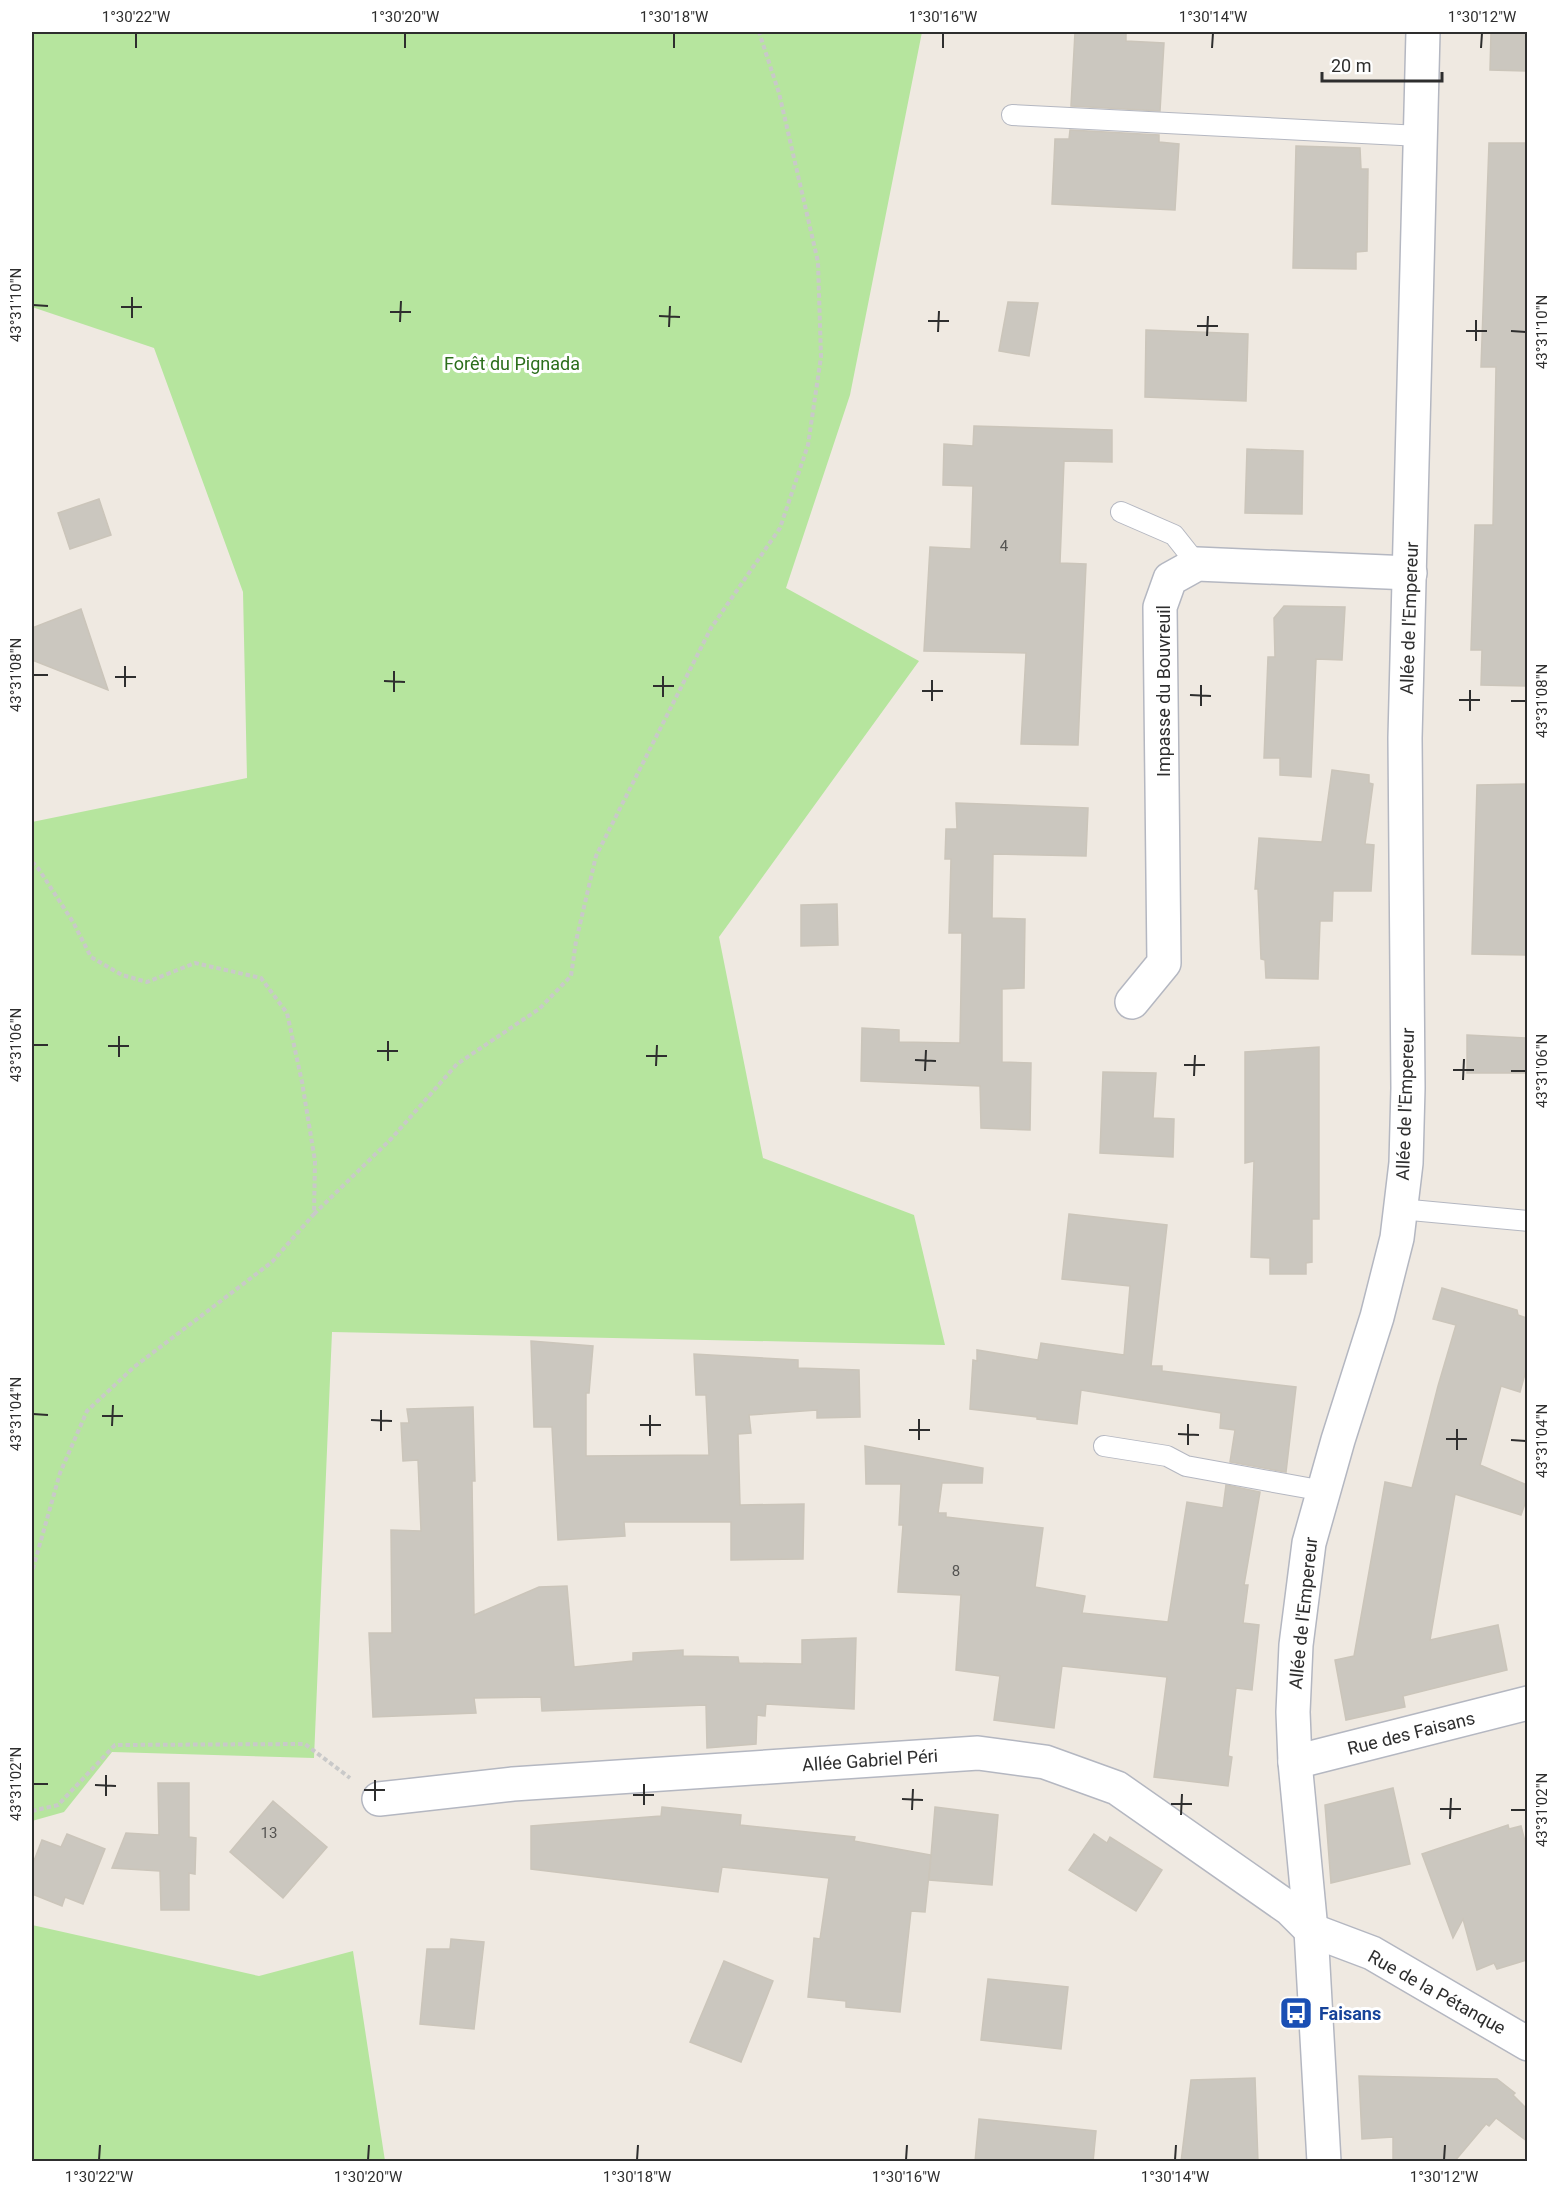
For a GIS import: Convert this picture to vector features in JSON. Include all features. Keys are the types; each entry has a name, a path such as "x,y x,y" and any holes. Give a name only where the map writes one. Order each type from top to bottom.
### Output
{"street":[{"name":"Allée de l'Empereur","path":"1324,2162 1311,1930 1295,1762 1293,1712 1296,1645 1309,1543 1377,1317 1397,1238 1406,1163 1408,1088 1406,738 1423,32"},
{"path":"1197,564 1410,573"},
{"name":"Impasse du Bouvreuil","path":"1132,1002 1164,963 1160,607 1170,579 1197,564"},
{"name":"Rue des Faisans","path":"1295,1762 1527,1703"},
{"name":"Allée Gabriel Péri","path":"379,1799 513,1784 978,1753 1034,1760 1117,1788 1290,1909 1311,1930"},
{"name":"Rue de la Pétanque","path":"1311,1930 1372,1953 1527,2044"}],"lane":[{"path":"1012,115 1420,136"},
{"path":"1121,512 1174,535 1197,564"},
{"path":"1400,1209 1527,1221"},
{"path":"1104,1446 1167,1456 1186,1466 1324,1491"}],"path":[{"path":"32,1572 60,1473 87,1411 134,1367 272,1262 314,1214 391,1139 458,1064 539,1009 571,976 576,941 596,856 711,628 780,528 808,445 821,357 818,262 780,93 759,32"},
{"path":"32,862 73,922 91,957 122,975 147,982 195,963 261,978 287,1013 302,1082 315,1161 314,1214"},
{"path":"32,1811 58,1805 115,1745 305,1744 379,1799"}],"green space":[{"name":"Forêt du Pignada","path":"32,32 922,32 850,395 786,588 919,661 719,937 763,1158 914,1215 945,1345 332,1332 314,1758 112,1752 64,1812 32,1821 32,822 247,778 243,592 154,348 32,307"},
{"path":"32,1925 259,1976 353,1951 385,2161 32,2161"}],"building":[{"path":"1075,32 1126,32 1126,41 1164,43 1160,111 1071,106"},
{"path":"1491,32 1527,32 1527,71 1490,70"},
{"path":"1070,130 1159,135 1159,142 1179,144 1175,210 1052,204 1055,139 1069,139"},
{"path":"1489,143 1527,143 1527,686 1481,685 1482,650 1471,650 1475,525 1493,525 1496,367 1481,367"},
{"path":"1296,146 1360,148 1361,169 1368,169 1367,251 1356,252 1356,269 1293,268"},
{"path":"1008,302 1038,303 1029,356 999,351"},
{"path":"1146,330 1248,334 1246,401 1145,397"},
{"path":"974,426 1112,430 1112,462 1064,461 1060,563 1086,564 1078,745 1021,744 1026,653 924,651 930,547 971,549 973,486 943,485 944,444 973,446"},
{"path":"1247,449 1303,451 1302,514 1245,513"},
{"path":"99,499 111,535 70,549 58,513"},
{"path":"1284,606 1345,607 1342,660 1316,659 1311,777 1280,775 1280,758 1264,758 1268,657 1275,657 1274,618"},
{"path":"81,609 108,690 32,660 32,628"},
{"path":"1332,770 1369,775 1369,783 1373,784 1365,844 1374,845 1371,891 1333,891 1332,921 1320,921 1318,979 1266,978 1265,960 1261,959 1258,889 1255,889 1259,838 1322,842"},
{"path":"1527,784 1527,955 1472,954 1477,785"},
{"path":"956,803 1088,808 1086,856 993,854 992,918 1025,919 1024,988 1002,989 1002,1062 1031,1063 1030,1130 981,1128 980,1086 861,1081 862,1028 899,1030 899,1042 960,1043 962,933 949,933 951,859 945,859 946,829 957,829"},
{"path":"837,904 838,945 801,946 801,905"},
{"path":"1467,1035 1527,1038 1527,1073 1467,1073"},
{"path":"1319,1047 1319,1219 1312,1219 1312,1262 1306,1263 1306,1274 1270,1274 1270,1258 1251,1257 1254,1161 1245,1163 1245,1052"},
{"path":"1103,1072 1156,1073 1153,1118 1174,1119 1173,1157 1100,1153"},
{"path":"1069,1214 1167,1225 1151,1366 1162,1366 1162,1371 1296,1387 1286,1472 1230,1462 1235,1430 1220,1428 1221,1413 1081,1390 1077,1424 970,1409 973,1360 977,1361 977,1350 1038,1360 1041,1343 1124,1355 1130,1286 1062,1279"},
{"path":"1442,1288 1517,1310 1518,1315 1527,1318 1527,1367 1520,1392 1501,1386 1480,1465 1527,1485 1527,1498 1521,1515 1455,1494 1430,1640 1498,1625 1507,1670 1403,1696 1405,1707 1346,1720 1335,1660 1354,1656 1385,1482 1412,1488 1456,1325 1433,1319"},
{"path":"531,1341 593,1346 589,1393 586,1393 586,1456 709,1455 706,1395 696,1395 694,1354 798,1360 798,1368 859,1370 860,1417 817,1418 817,1410 749,1415 751,1433 738,1434 740,1505 804,1504 803,1559 731,1560 731,1522 624,1522 625,1536 558,1540 552,1427 534,1427"},
{"path":"473,1407 474,1615 539,1587 567,1586 574,1667 633,1661 633,1653 683,1650 683,1656 738,1657 739,1663 802,1664 802,1640 856,1638 854,1709 766,1704 765,1716 757,1715 756,1744 707,1748 706,1705 542,1711 541,1697 474,1698 476,1713 373,1717 369,1633 392,1633 391,1530 421,1531 418,1460 403,1461 401,1423 409,1423 407,1409"},
{"path":"865,1446 983,1468 982,1483 942,1483 938,1513 946,1513 946,1517 1043,1528 1035,1587 1085,1596 1082,1613 1168,1622 1187,1502 1223,1508 1226,1485 1260,1492 1244,1585 1248,1585 1243,1623 1259,1625 1252,1690 1236,1688 1228,1756 1232,1757 1228,1786 1154,1777 1167,1677 1062,1666 1054,1728 994,1720 1000,1676 956,1670 961,1595 898,1592 903,1525 899,1525 901,1484 866,1484"},
{"path":"158,1783 189,1783 189,1837 196,1838 195,1874 189,1873 189,1910 161,1910 160,1871 112,1868 126,1833 159,1835"},
{"path":"1393,1788 1410,1864 1331,1883 1325,1805"},
{"path":"273,1801 327,1847 283,1898 230,1852"},
{"path":"662,1807 741,1815 740,1825 855,1837 854,1841 931,1855 925,1912 911,1911 900,2012 846,2007 846,2001 808,1997 814,1938 820,1939 829,1878 722,1867 718,1892 531,1869 531,1826 661,1816"},
{"path":"935,1807 998,1815 992,1885 929,1880"},
{"path":"1508,1825 1509,1829 1521,1826 1527,1849 1527,1960 1497,1969 1494,1963 1477,1970 1463,1919 1453,1938 1422,1854"},
{"path":"67,1834 105,1849 83,1904 65,1897 62,1906 32,1894 32,1866 42,1840 61,1847"},
{"path":"1094,1834 1107,1843 1110,1837 1162,1870 1136,1911 1069,1870"},
{"path":"451,1939 484,1942 474,2029 420,2024 427,1949 450,1949"},
{"path":"724,1961 773,1981 741,2062 690,2042"},
{"path":"988,1979 1068,1987 1061,2049 981,2040"},
{"path":"1359,2076 1497,2079 1515,2093 1513,2095 1527,2109 1527,2141 1496,2118 1489,2126 1486,2124 1454,2162 1393,2162 1393,2137 1362,2139"},
{"path":"1255,2078 1258,2162 1181,2162 1191,2080"},
{"path":"979,2119 1096,2131 1093,2162 975,2162"}],"place":[{"name":"Faisans","path":"1296,2013"}]}
